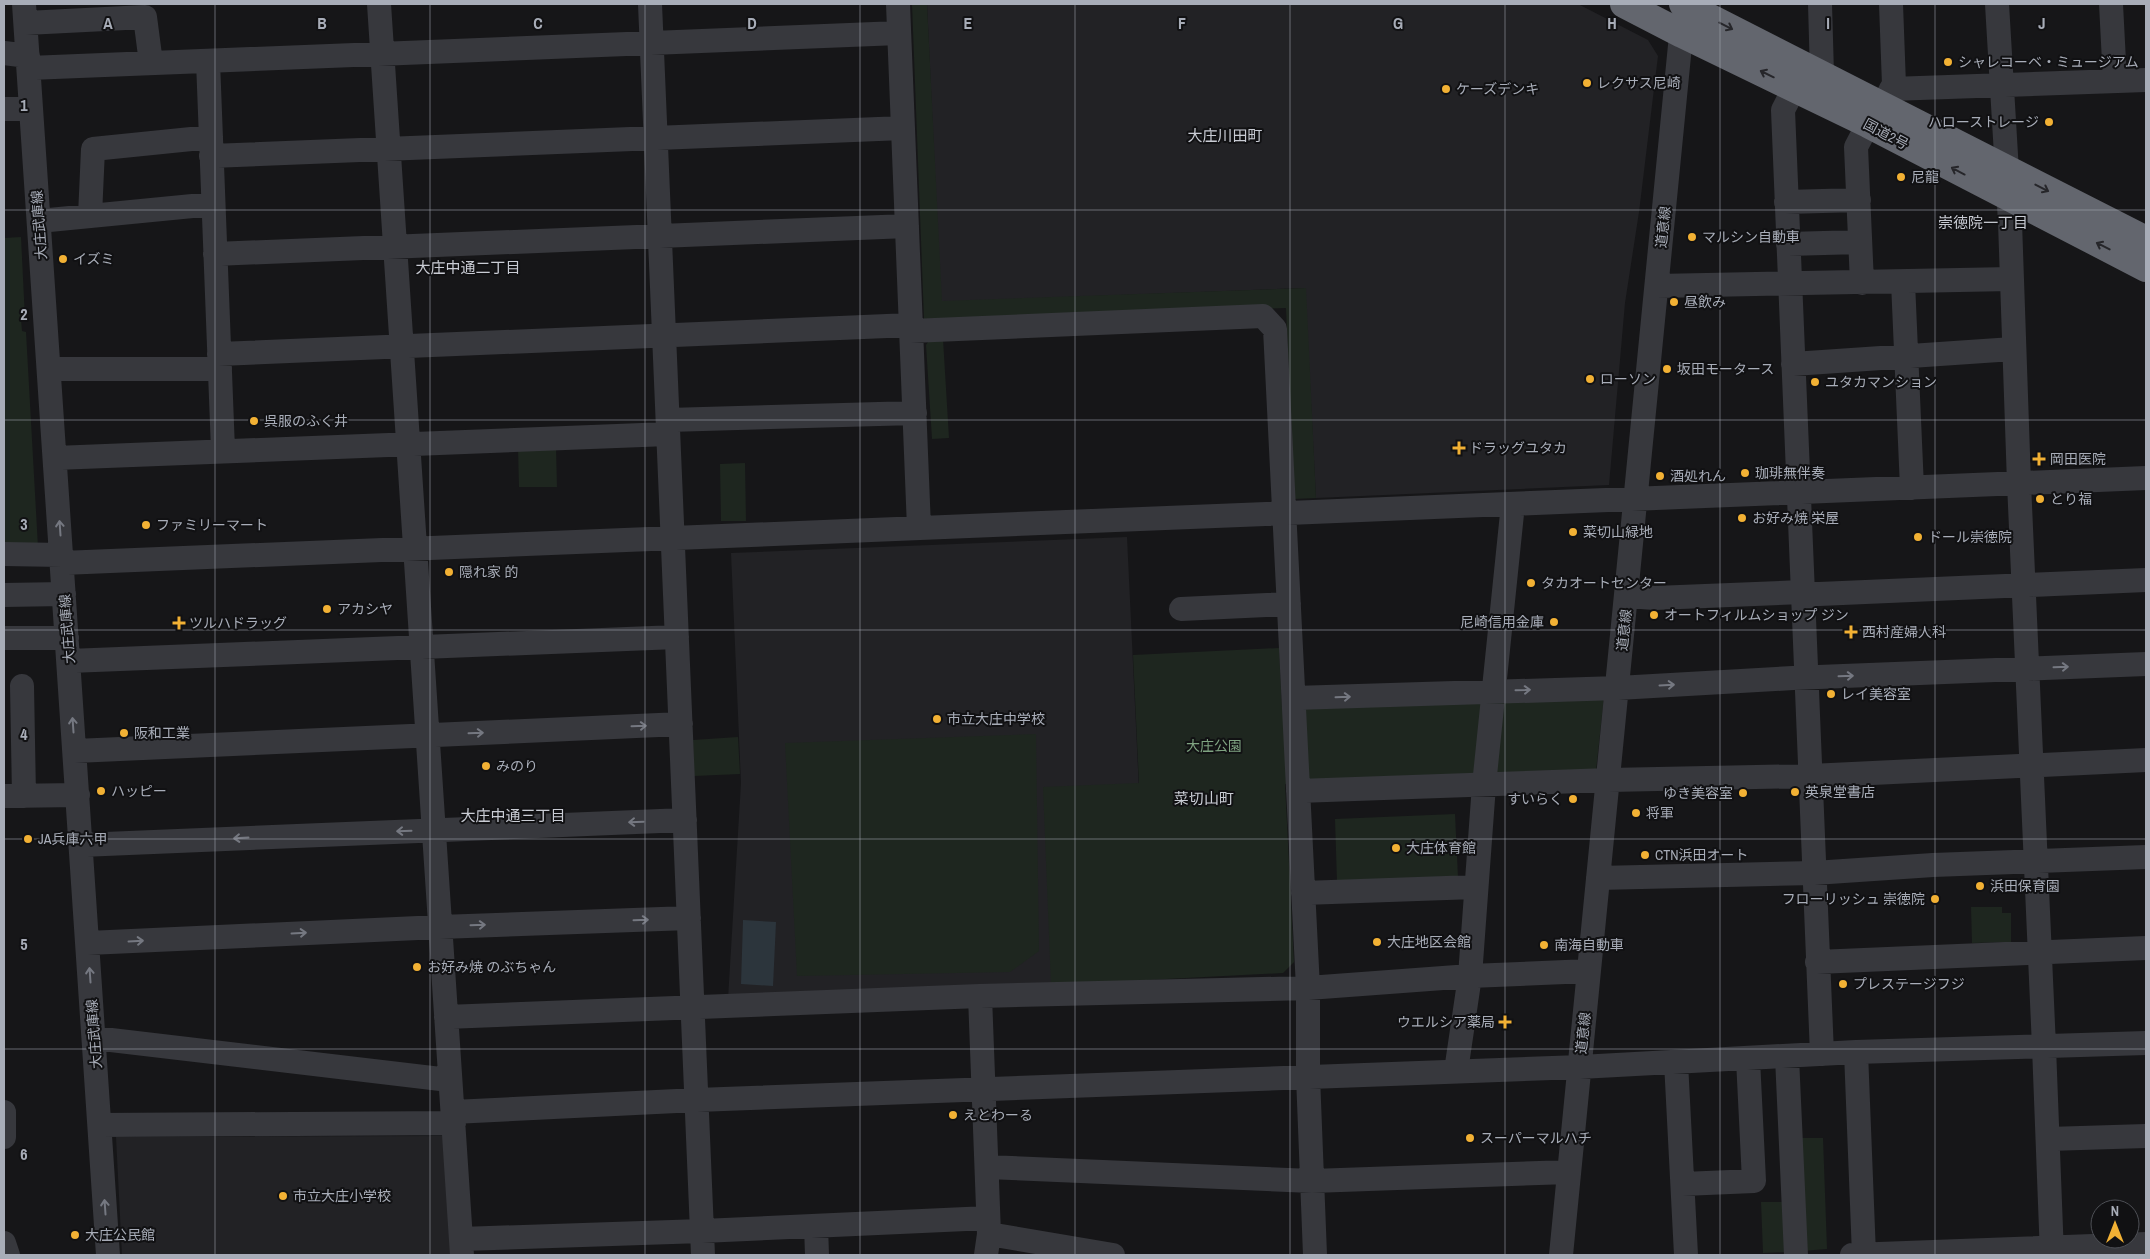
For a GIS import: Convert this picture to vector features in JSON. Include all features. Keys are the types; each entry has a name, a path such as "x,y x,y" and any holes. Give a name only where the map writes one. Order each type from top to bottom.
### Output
{"highway":[{"name":"国道2号","path":"1624,4 1682,34 1795,87 1881,106 2007,197 2146,268"},
{"name":"国道2号","path":"1683,4 2146,240"}],"street":[{"path":"379,4 449,1080 462,1247 702,1231 816,1226 988,1236 1113,1255"},
{"path":"650,4 703,1255"},
{"path":"898,4 919,528"},
{"name":"道意線","path":"1561,1255 1682,34 1683,4"},
{"path":"1820,4 1822,74"},
{"path":"1862,283 1856,147 1894,85 1890,4"},
{"path":"1997,4 2003,85 2007,197 2010,222 2019,484 2052,1251"},
{"path":"2112,4 2116,81"},
{"path":"25,14 145,17 151,63"},
{"name":"大庄武庫線","path":"25,14 108,1255"},
{"path":"4,53 28,62 151,63 899,33"},
{"path":"208,61 223,450"},
{"path":"1881,106 2003,85 2146,80"},
{"path":"1795,87 1783,110 1822,1054"},
{"path":"4,109 31,109"},
{"path":"90,216 92,149 211,147 388,148 656,140 903,128"},
{"path":"1786,202 1859,200"},
{"path":"39,221 213,204"},
{"path":"215,254 907,226"},
{"path":"1788,244 1860,242"},
{"path":"1657,286 1790,285 2011,279"},
{"path":"1904,282 1912,488"},
{"path":"49,369 220,362 402,346 664,335 1264,316 1275,329 1285,513 1308,988 1308,1076 1315,1255"},
{"path":"1793,364 2014,349"},
{"path":"55,458 408,444 915,412"},
{"path":"4,554 62,559 415,550 2146,478"},
{"path":"1456,1071 1470,976 1475,887 1484,785 1513,504"},
{"path":"1627,596 1655,598 1802,592 1819,594 2146,580"},
{"path":"4,595 64,594"},
{"path":"1180,609 1289,604"},
{"path":"69,661 677,637"},
{"path":"4,638 67,638"},
{"path":"1294,698 1618,688 2146,664"},
{"path":"22,686 14,796 78,795"},
{"path":"75,751 681,724"},
{"path":"1298,791 1608,780 1810,776 2146,760"},
{"path":"81,845 685,820"},
{"path":"1598,878 1814,873 2146,857"},
{"path":"1303,893 1475,887"},
{"path":"88,943 689,918"},
{"path":"1818,962 2146,948"},
{"path":"446,1018 980,996 1308,988 1470,976 1589,971"},
{"path":"980,996 988,1236"},
{"path":"94,1038 449,1080"},
{"path":"100,1125 453,1117 697,1100 1580,1067 1856,1052 2146,1043"},
{"path":"1856,1052 1864,1255"},
{"path":"1787,1057 1796,1255"},
{"path":"1682,1184 1754,1182 1748,1059"},
{"path":"1676,1062 1686,1255"},
{"path":"2048,1139 2146,1136"},
{"path":"987,1167 1312,1181 1569,1172"},
{"path":"816,1226 817,1255"},
{"path":"4,1243 8,1255"},
{"path":"1852,1255 2052,1251 2146,1244"}],"shaded area":[{"path":"927,4 1578,4 1648,40 1658,56 1639,212 1625,303 1609,485 1316,498 1305,288 941,302"},
{"name":"市立大庄中学校","path":"1127,537 1148,981 728,999 741,783 731,553"},
{"path":"743,920 776,922 773,986 741,984"},
{"name":"市立大庄小学校","path":"444,1136 452,1255 122,1255 116,1137"}],"green space":[{"path":"912,4 927,4 942,301 1306,288 1316,498 1294,499 1286,308 924,319"},
{"path":"21,237 25,319 21,320 22,331 26,332 38,547 4,546 4,238"},
{"path":"930,339 943,339 949,438 932,439 926,345"},
{"path":"556,447 557,487 519,487 518,448"},
{"path":"745,463 746,521 721,521 720,464"},
{"name":"大庄公園","path":"1279,648 1282,708 1604,697 1596,771 1285,784 1294,962 1283,973 1051,985 1043,787 1139,783 1133,655"},
{"path":"1036,734 1039,951 1010,972 797,976 785,743"},
{"path":"738,737 740,774 694,776 693,740"},
{"name":"大庄体育館","path":"1455,814 1458,877 1337,882 1335,819"},
{"path":"1971,907 2002,907 2002,913 2011,913 2011,942 1972,943"},
{"path":"1797,1138 1823,1138 1827,1249 1802,1251"},
{"path":"1761,1202 1786,1202 1788,1252 1763,1253"}],"place":[{"name":"シャレコーベ・ミュージアム","path":"1948,62"},
{"name":"レクサス尼崎","path":"1587,83"},
{"name":"ケーズデンキ","path":"1446,89"},
{"name":"ハローストレージ","path":"2049,122"},
{"name":"尼龍","path":"1901,177"},
{"name":"マルシン自動車","path":"1692,237"},
{"name":"イズミ","path":"63,259"},
{"name":"昼飲み","path":"1674,302"},
{"name":"坂田モータース","path":"1667,369"},
{"name":"ローソン","path":"1590,379"},
{"name":"ユタカマンション","path":"1815,382"},
{"name":"呉服のふく井","path":"254,421"},
{"name":"ドラッグユタカ","path":"1459,448"},
{"name":"岡田医院","path":"2039,459"},
{"name":"珈琲無伴奏","path":"1745,473"},
{"name":"酒処れん","path":"1660,476"},
{"name":"とり福","path":"2040,499"},
{"name":"お好み焼 栄屋","path":"1742,518"},
{"name":"ファミリーマート","path":"146,525"},
{"name":"菜切山緑地","path":"1573,532"},
{"name":"ドール崇徳院","path":"1918,537"},
{"name":"隠れ家 的","path":"449,572"},
{"name":"タカオートセンター","path":"1531,583"},
{"name":"アカシヤ","path":"327,609"},
{"name":"オートフィルムショップ ジン","path":"1654,615"},
{"name":"尼崎信用金庫","path":"1554,622"},
{"name":"ツルハドラッグ","path":"179,623"},
{"name":"西村産婦人科","path":"1851,632"},
{"name":"レイ美容室","path":"1831,694"},
{"name":"市立大庄中学校","path":"937,719"},
{"name":"阪和工業","path":"124,733"},
{"name":"みのり","path":"486,766"},
{"name":"ハッピー","path":"101,791"},
{"name":"英泉堂書店","path":"1795,792"},
{"name":"ゆき美容室","path":"1743,793"},
{"name":"すいらく","path":"1573,799"},
{"name":"将軍","path":"1636,813"},
{"name":"JA兵庫六甲","path":"28,839"},
{"name":"大庄体育館","path":"1396,848"},
{"name":"CTN浜田オート","path":"1645,855"},
{"name":"浜田保育園","path":"1980,886"},
{"name":"フローリッシュ 崇徳院","path":"1935,899"},
{"name":"大庄地区会館","path":"1377,942"},
{"name":"南海自動車","path":"1544,945"},
{"name":"お好み焼 のぶちゃん","path":"417,967"},
{"name":"プレステージフジ","path":"1843,984"},
{"name":"ウエルシア薬局","path":"1505,1022"},
{"name":"えとわーる","path":"953,1115"},
{"name":"スーパーマルハチ","path":"1470,1138"},
{"name":"市立大庄小学校","path":"283,1196"},
{"name":"大庄公民館","path":"75,1235"}],"district":[{"name":"大庄川田町","path":"1225,135"},
{"name":"崇徳院一丁目","path":"1983,222"},
{"name":"大庄中通二丁目","path":"468,267"},
{"name":"菜切山町","path":"1204,798"},
{"name":"大庄中通三丁目","path":"513,815"}]}
